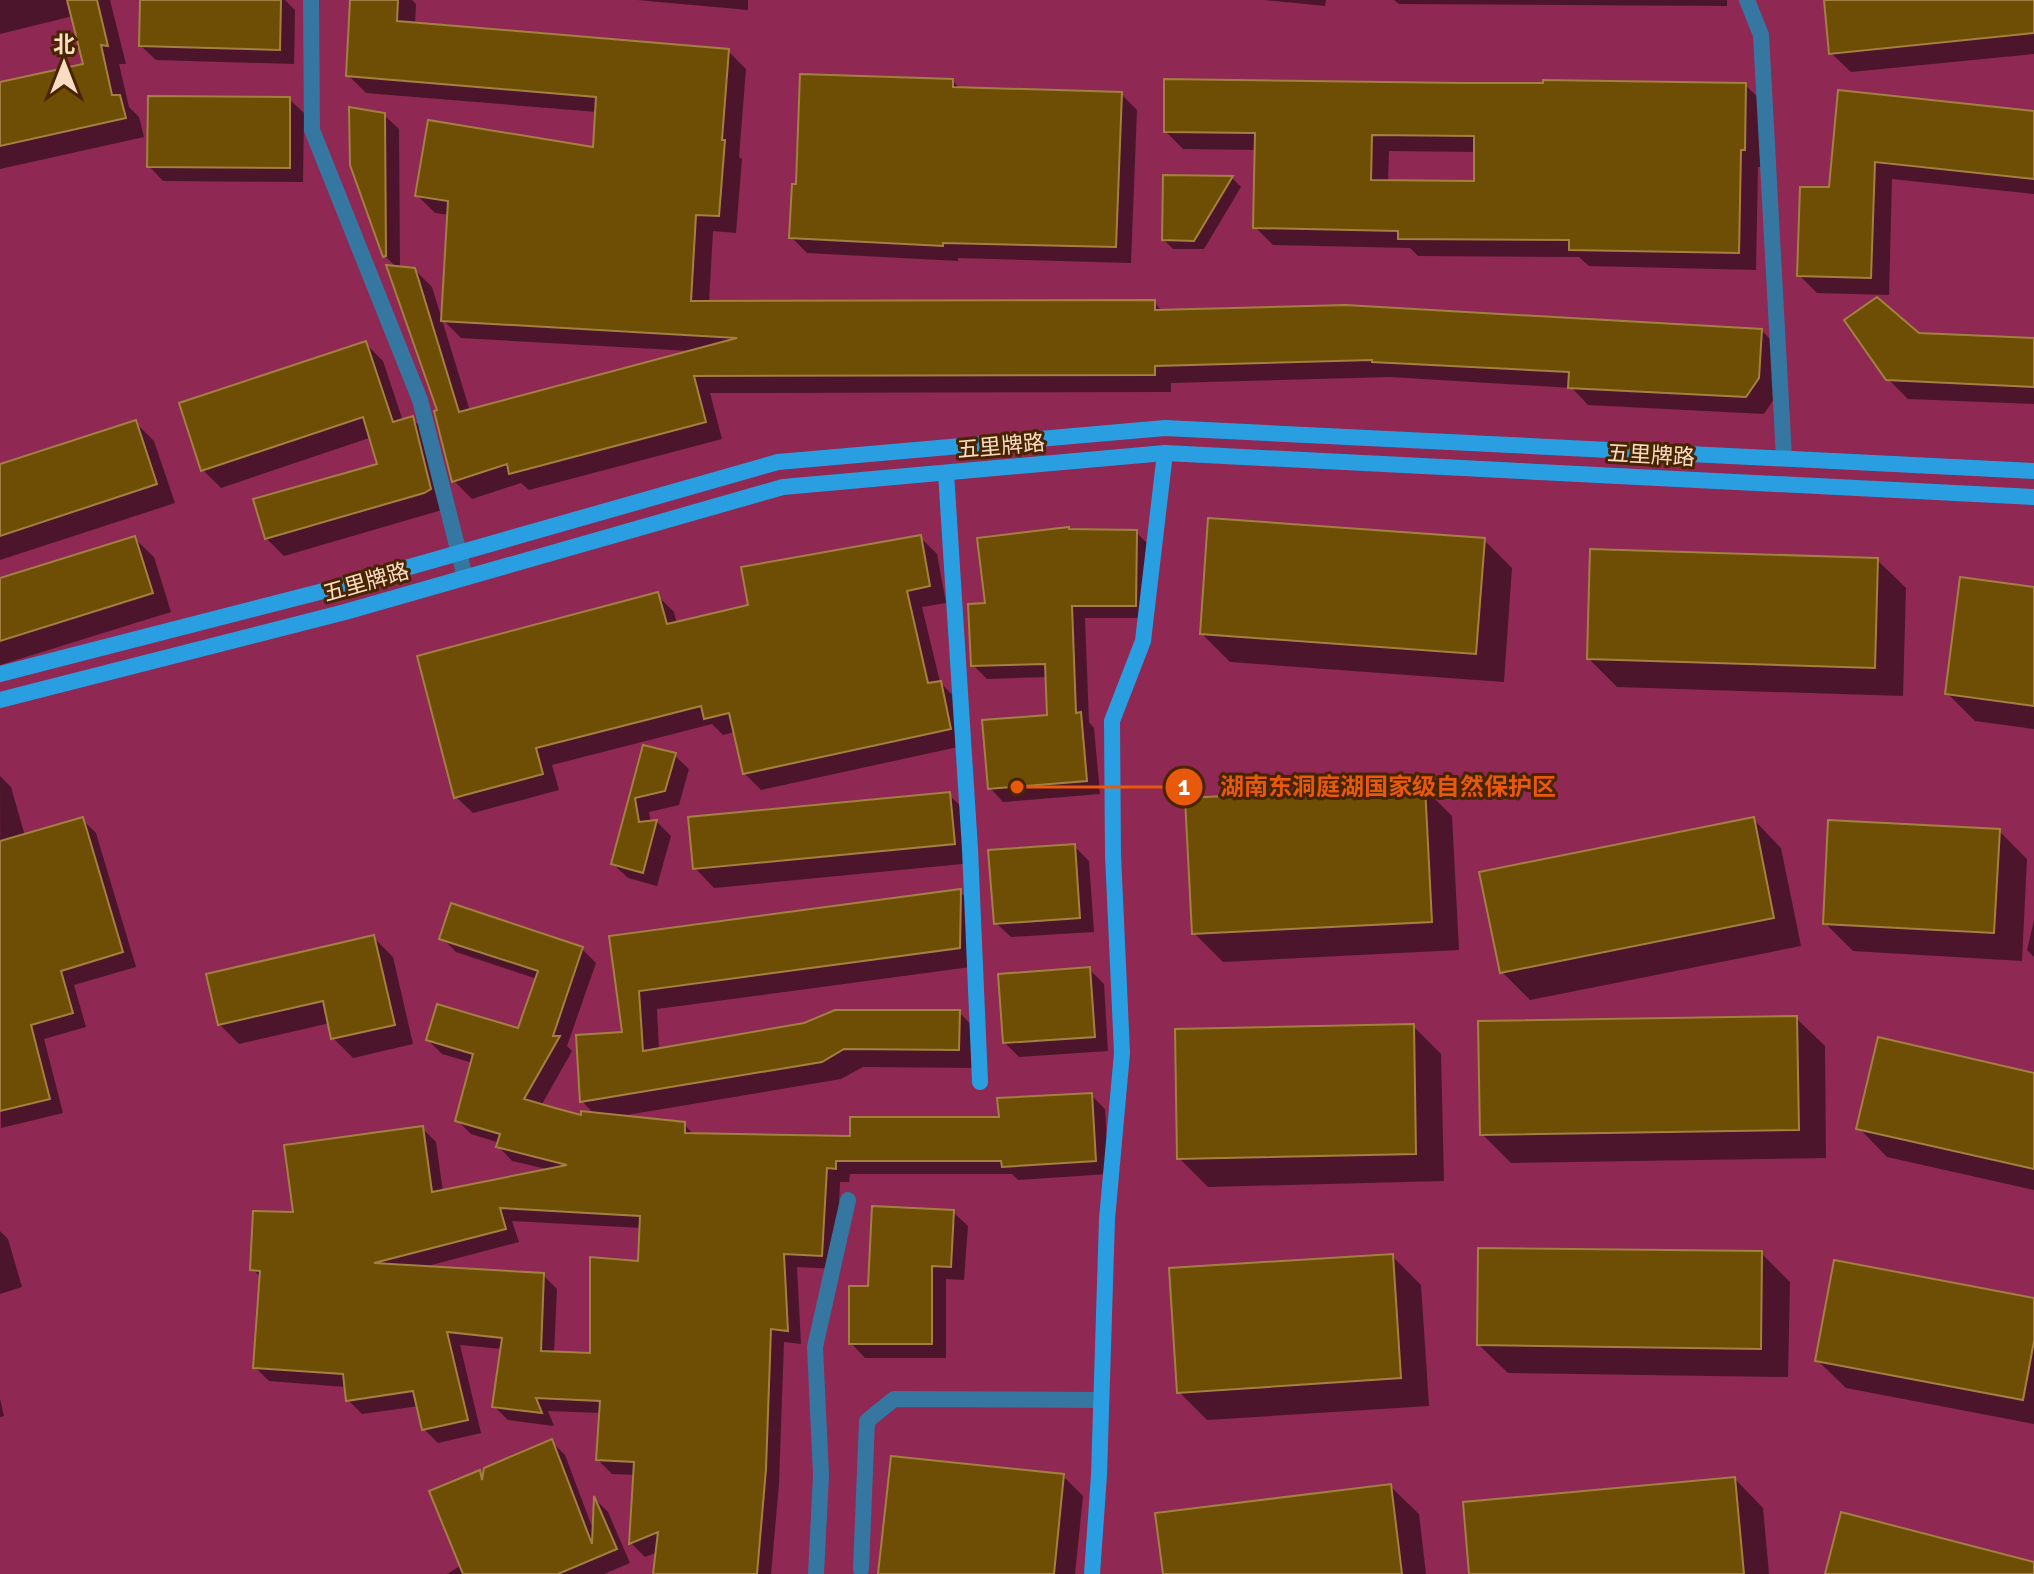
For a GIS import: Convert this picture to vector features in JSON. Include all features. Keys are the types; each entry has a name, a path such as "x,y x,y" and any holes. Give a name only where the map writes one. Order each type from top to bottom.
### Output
{"main road":[{"name":"五里牌路","path":"0,674 339,587 778,462 1165,428 2034,471"},
{"name":"五里牌路","path":"0,700 345,612 783,487 1165,453 2034,497"},
{"path":"1092,1574 1107,1219 1122,1053 1113,855 1112,721 1143,641 1165,453"},
{"path":"946,473 970,849 980,1082"}],"street":[{"path":"311,0 312,130 420,400 465,577"},
{"path":"1747,0 1761,35 1784,458"},
{"path":"816,1574 821,1475 815,1347 848,1200"},
{"path":"861,1569 867,1421 894,1399 1101,1400"}],"shaded area":[{"path":"0,0 2034,0 2034,1574 0,1574"}],"building":[{"path":"67,0 97,0 108,46 101,45 112,95 120,95 126,118 0,146 0,82 83,64"},
{"path":"140,0 281,0 280,50 139,46"},
{"path":"350,0 398,0 397,21 729,49 719,216 696,215 691,301 1155,300 1155,310 1346,305 1762,329 1759,378 1746,397 1568,388 1569,372 1372,360 1155,366 1155,375 694,376 706,422 509,474 507,464 452,482 434,411 437,410 386,265 415,268 459,412 737,338 441,321 448,201 415,196 428,120 593,147 596,97 346,76"},
{"path":"1824,0 2034,0 2034,33 1829,54"},
{"path":"800,74 953,79 953,87 1122,92 1116,247 943,243 943,246 789,238 792,184 796,184"},
{"path":"1164,79 1746,83 1739,253 1569,250 1569,240 1398,239 1398,231 1253,228 1255,133 1164,132","holes":["1372,135 1474,136 1474,181 1371,180"]},
{"path":"1838,90 2034,111 2034,179 1875,162 1871,278 1797,276 1800,187 1829,187"},
{"path":"148,96 290,97 290,168 147,167"},
{"path":"349,107 385,113 386,256 383,257 350,165"},
{"path":"1163,175 1233,176 1194,241 1162,240"},
{"path":"1877,297 1919,333 2034,338 2034,387 1886,380 1844,320"},
{"path":"366,341 393,422 413,416 431,489 265,539 253,499 377,464 363,417 201,471 179,403"},
{"path":"136,420 157,484 0,536 0,464"},
{"path":"1208,518 1485,538 1476,654 1200,634"},
{"path":"1069,527 1137,530 1136,606 1072,606 1076,713 1081,712 1087,781 988,789 982,720 1047,715 1045,664 971,666 968,604 985,603 977,538"},
{"path":"921,535 930,586 907,591 928,683 941,681 951,729 743,774 729,713 704,719 701,706 536,748 543,774 454,798 417,656 658,592 667,624 748,605 741,567"},
{"path":"135,536 153,593 0,641 0,578"},
{"path":"1590,549 1878,558 1875,668 1587,659"},
{"path":"1960,577 2034,587 2034,706 1945,694"},
{"path":"643,745 676,753 665,791 635,798 639,822 657,820 643,873 611,864"},
{"path":"1425,786 1432,922 1192,934 1185,798"},
{"path":"950,792 955,844 693,869 688,817"},
{"path":"83,817 123,952 61,971 73,1013 31,1025 50,1099 0,1111 0,841"},
{"path":"1754,817 1774,918 1500,973 1479,872"},
{"path":"1828,820 2000,829 1994,933 1823,924"},
{"path":"1075,844 1080,918 994,924 988,850"},
{"path":"961,889 960,948 639,991 643,1051 804,1023 835,1010 960,1010 959,1050 844,1049 822,1062 580,1102 576,1035 622,1032 609,936"},
{"path":"451,903 583,947 553,1036 560,1036 524,1099 581,1115 581,1111 685,1122 685,1133 850,1136 850,1117 999,1117 997,1098 1092,1093 1096,1161 1002,1167 1001,1161 836,1161 836,1169 827,1168 822,1256 784,1254 788,1331 771,1329 766,1469 757,1574 653,1574 658,1532 629,1544 634,1462 596,1460 600,1401 536,1398 542,1413 492,1407 502,1338 447,1332 468,1420 422,1430 413,1391 346,1401 343,1374 253,1368 260,1271 250,1270 253,1211 293,1212 284,1145 423,1126 432,1192 567,1165 496,1147 500,1134 455,1121 473,1054 426,1040 437,1004 518,1028 538,971 439,939","holes":["500,1208 640,1216 638,1261 590,1257 590,1353 541,1351 544,1273 374,1263 506,1229"]},
{"path":"374,935 395,1025 331,1039 323,1001 218,1025 206,974"},
{"path":"1090,967 1095,1037 1003,1043 998,974"},
{"path":"1797,1016 1799,1130 1480,1135 1478,1021"},
{"path":"1414,1024 1416,1154 1177,1159 1175,1029"},
{"path":"1878,1037 2034,1073 2034,1169 1856,1129"},
{"path":"872,1206 954,1210 951,1267 932,1266 932,1344 849,1344 849,1286 868,1286"},
{"path":"1478,1248 1762,1251 1761,1349 1477,1345"},
{"path":"1393,1254 1401,1378 1177,1393 1169,1268"},
{"path":"1834,1260 2034,1298 2034,1341 2023,1400 1815,1361"},
{"path":"552,1439 592,1544 594,1496 617,1549 558,1574 463,1574 429,1491 480,1470 482,1480 484,1468"},
{"path":"891,1456 1064,1474 1054,1574 878,1574"},
{"path":"1735,1477 1744,1574 1469,1574 1463,1502"},
{"path":"1391,1484 1402,1574 1163,1574 1155,1513"},
{"path":"1841,1512 2034,1562 2034,1574 1825,1574"}],"place":[{"name":"湖南东洞庭湖国家级自然保护区","path":"1017,787"}]}
